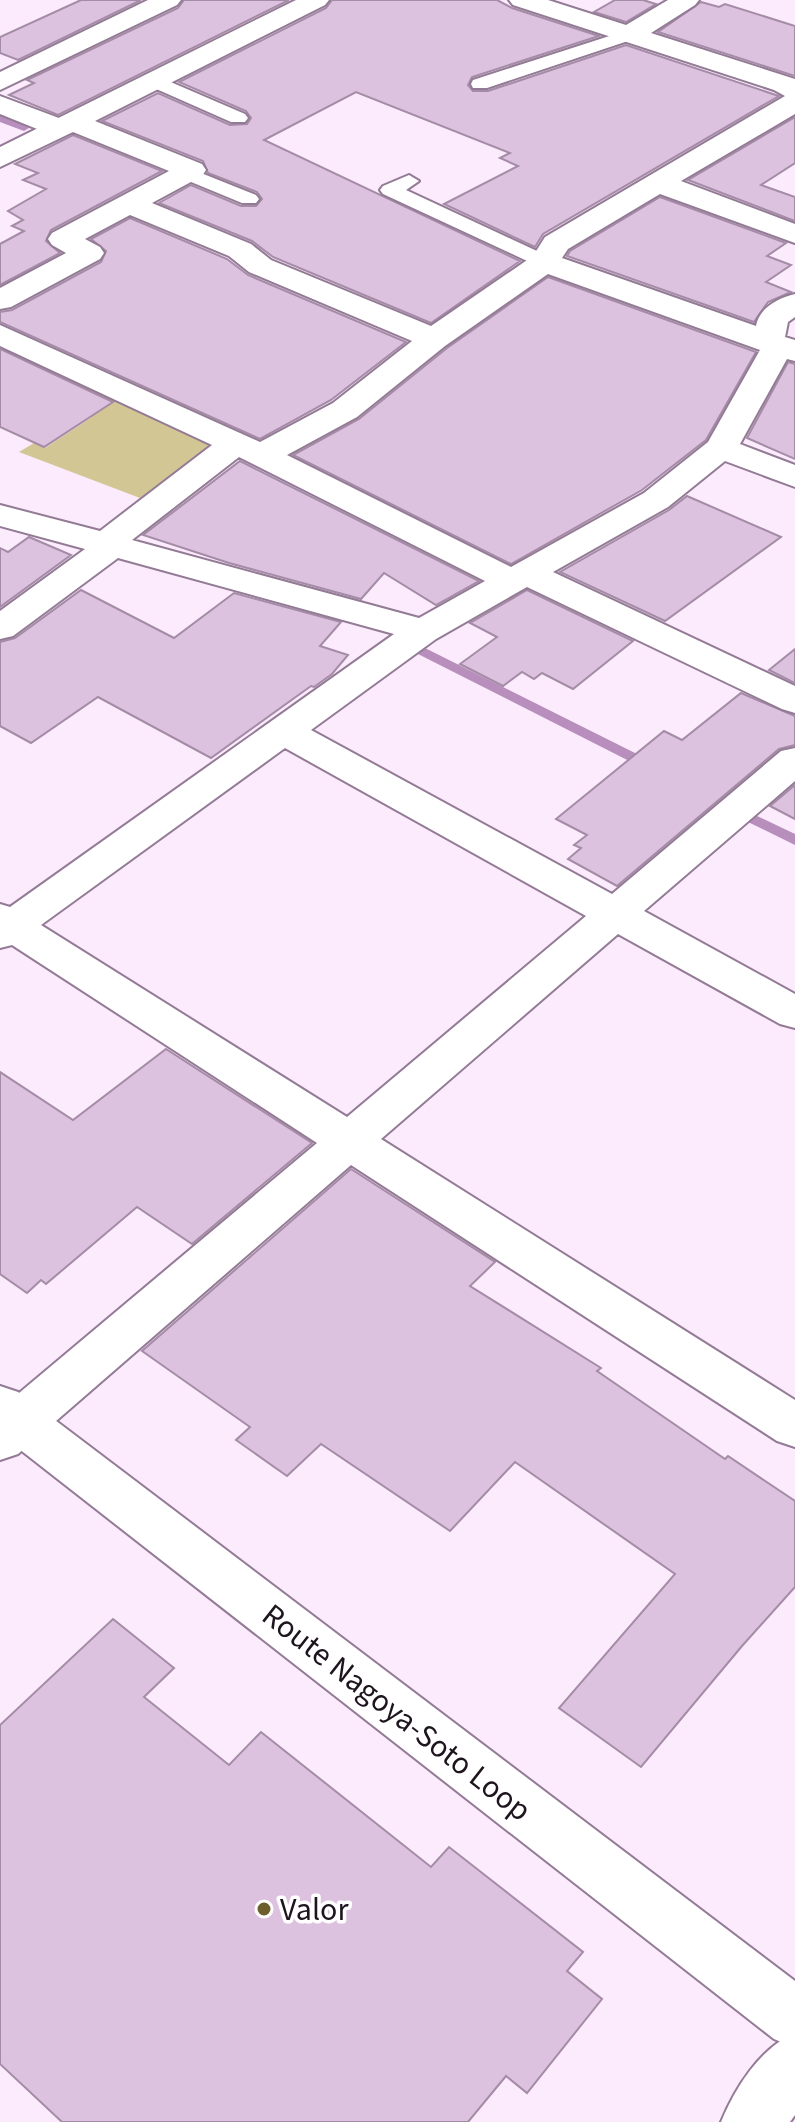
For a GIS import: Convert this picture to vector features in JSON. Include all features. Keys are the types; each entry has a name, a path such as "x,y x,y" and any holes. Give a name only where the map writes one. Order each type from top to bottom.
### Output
{"street":[{"path":"0,82 168,0"},
{"path":"0,158 316,0"},
{"path":"522,0 792,90"},
{"path":"628,35 686,0"},
{"path":"0,628 108,546 248,450 345,410 434,339 545,262 556,243 659,183 792,90"},
{"path":"0,104 192,170 63,239 89,253 0,300"},
{"path":"659,183 795,234"},
{"path":"129,204 240,250 260,266 434,339"},
{"path":"545,262 780,347"},
{"path":"795,303 773,318 780,347 721,448 656,500 423,631 4,926 350,1139 795,1426"},
{"path":"0,334 519,577 795,701"},
{"path":"721,448 795,477"},
{"path":"0,515 423,631"},
{"path":"284,731 795,1013"},
{"path":"7,1422 350,1139 795,760"},
{"name":"Route Nagoya-Soto Loop","path":"7,1422 795,2018"},
{"path":"752,2122 795,2064"}],"lane":[{"path":"480,84 628,35"},
{"path":"152,80 238,118"},
{"path":"186,173 249,199"},
{"path":"409,181 390,190 545,262"}],"shaded area":[{"path":"7,348 213,444 140,498 19,452 34,443 45,448 92,417 42,395 0,352"}],"building":[{"path":"81,0 141,0 18,60 0,53 0,37"},
{"path":"184,0 289,0 58,115 9,95 34,83 27,80 178,8"},
{"path":"332,0 497,0 512,8 599,36 472,77 468,85 473,91 488,91 626,45 779,96 543,234 535,247 444,204 518,166 500,158 510,153 356,92 264,140 520,261 431,323 273,257 252,241 159,203 191,185 241,206 256,206 262,199 257,192 208,173 203,161 102,121 158,93 230,125 247,124 251,118 246,111 179,82 326,8"},
{"path":"615,0 643,0 656,4 626,22 594,12"},
{"path":"701,2 719,7 725,4 795,26 795,76 658,32"},
{"path":"795,117 795,163 761,185 795,197 795,221 688,180"},
{"path":"73,135 162,171 51,230 46,241 60,253 0,285 0,244 24,231 12,226 23,220 8,211 46,189 23,180 38,173 15,164"},
{"path":"660,197 786,243 767,256 791,265 766,282 791,292 768,302 754,322 567,256 570,251"},
{"path":"130,218 227,259 248,275 406,342 331,400 260,439 0,322 0,312 12,310 101,262 106,251 91,239"},
{"path":"548,277 756,352 706,440 642,490 511,564 293,455 359,419 447,348"},
{"path":"0,349 113,402 44,447 0,427"},
{"path":"788,362 795,364 795,459 747,438"},
{"path":"240,461 479,581 436,605 384,573 361,599 229,563 143,535"},
{"path":"687,496 781,537 665,621 560,572 669,510"},
{"path":"29,537 71,555 0,607 0,548 8,552"},
{"path":"81,590 174,638 234,593 341,622 320,646 348,655 332,674 211,758 98,697 31,743 0,726 0,642 15,638"},
{"path":"527,590 633,641 573,689 542,673 534,679 522,672 503,686 460,664 497,637 470,623"},
{"path":"795,649 795,683 769,670"},
{"path":"741,693 795,716 795,745 779,749 617,886 568,859 581,848 574,845 587,835 556,819 664,731 682,740"},
{"path":"795,785 795,819 770,806"},
{"path":"166,1049 312,1143 192,1244 137,1207 46,1284 41,1280 27,1293 0,1274 0,1072 73,1120"},
{"path":"351,1169 495,1262 470,1286 601,1368 597,1371 725,1459 728,1456 795,1501 795,1587 641,1767 559,1708 675,1574 515,1462 450,1531 321,1444 287,1476 236,1440 250,1427 142,1351"},
{"name":"Valor","path":"113,1619 174,1668 144,1697 229,1765 261,1732 431,1867 449,1847 583,1952 567,1971 602,1999 527,2093 506,2076 468,2122 62,2122 0,2064 0,1725"}],"waterway":[{"path":"0,118 24,128"},
{"path":"421,650 652,767"},
{"path":"755,820 795,840"}],"place":[{"name":"Valor","path":"264,1909"}]}
